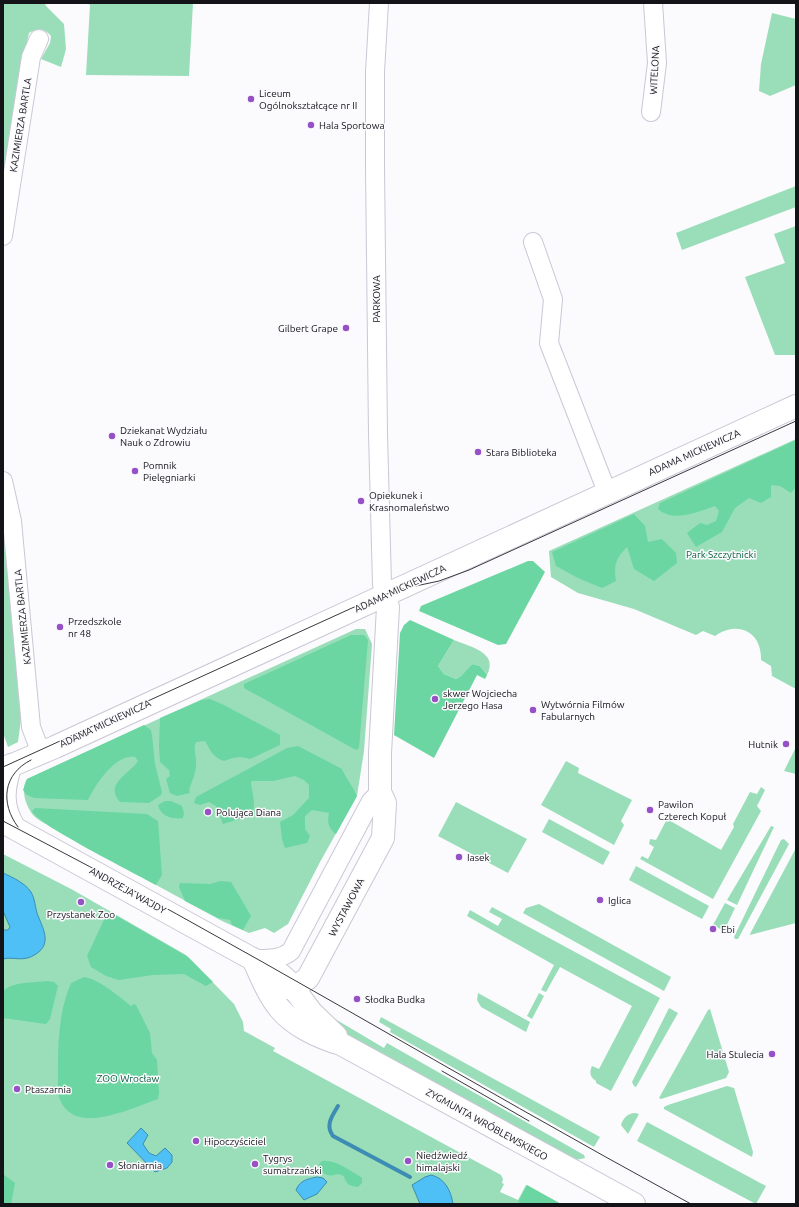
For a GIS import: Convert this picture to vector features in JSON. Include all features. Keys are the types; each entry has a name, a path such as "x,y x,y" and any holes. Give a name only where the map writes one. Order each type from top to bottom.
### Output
{"main road":[{"name":"ADAMA MICKIEWICZA","path":"7,767 41,753 384,594 796,406"},
{"name":"WYSTAWOWA","path":"294,988 306,980 314,968 382,841 385,803 380,792 388,607 384,594"},
{"path":"7,767 4,804 9,825"},
{"name":"ANDRZEJA WAJDY","path":"9,825 280,974 294,988"},
{"path":"253,960 267,988 294,988"},
{"name":"ZYGMUNTA WRÓBLEWSKIEGO","path":"267,988 280,1010 297,1023 328,1040 341,1044 634,1204"},
{"name":"ZYGMUNTA WRÓBLEWSKIEGO","path":"294,988 312,1014 333,1032 341,1044"}],"street":[{"name":"PARKOWA","path":"379,3 375,72 375,167 378,434 384,594"},
{"name":"WITELONA","path":"651,112 657,63 652,3"},
{"name":"KAZIMIERZA BARTLA","path":"3,236 31,58 39,39"},
{"path":"533,242 553,299 549,343 607,492"},
{"name":"KAZIMIERZA BARTLA","path":"3,481 12,521 31,727 41,753"},
{"path":"253,960 285,956 290,952 371,801 380,792"}],"green space":[{"path":"3,3 45,3 46,6 64,24 66,49 61,67 41,59 50,43 51,36 43,30 35,30 29,33 3,186"},
{"path":"87,3 193,3 189,76 86,75 90,5"},
{"path":"772,13 796,19 796,85 770,96 759,91 761,64"},
{"path":"796,186 796,207 682,250 676,233"},
{"path":"796,226 796,355 775,355 745,277 785,263 774,234"},
{"name":"Park Szczytnicki","path":"796,439 796,689 772,676 771,666 761,660 757,642 753,636 747,632 740,629 732,629 715,636 703,631 696,635 634,609 578,593 551,577 549,551"},
{"path":"796,440 796,487 791,493 780,486 771,485 771,497 761,503 749,498 735,508 722,532 696,547 687,533 700,523 707,525 716,521 719,511 715,506 678,516 664,513 658,509 660,503"},
{"path":"634,514 645,526 648,542 662,539 676,553 677,563 654,581 634,569 627,547 616,562 616,581 602,588 578,578 556,566 552,552"},
{"path":"3,524 12,607 21,719 18,742 8,747 3,733"},
{"path":"528,561 533,561 545,572 506,644 498,645 419,611 421,606"},
{"name":"skwer Wojciecha Jerzego Hasa","path":"410,620 454,640 438,666 444,674 456,679 461,676 472,664 480,666 487,675 485,679 477,675 434,758 394,735 400,633 404,625"},
{"path":"356,629 365,629 372,644 364,751 357,796 320,862 288,924 274,933 265,928 249,933 222,921 52,828 35,817 30,811 24,793 27,779"},
{"path":"351,635 364,635 368,640 359,748 356,750 244,688 244,684"},
{"path":"454,640 475,648 486,656 490,667 487,675 480,666 472,664 461,676 456,679 444,674 438,666"},
{"path":"210,699 280,735 280,745 250,759 237,757 224,761 214,756 205,741 196,742 196,768 189,790 190,793 177,796 170,793 166,779 170,776 169,770 160,762 160,718 202,700"},
{"path":"144,725 151,730 155,764 162,792 161,795 149,803 120,802 116,796 115,790 120,779 138,761 135,757 128,757 121,760 107,771 88,800 34,798 27,795 23,790 27,779"},
{"path":"298,746 342,769 354,789 357,796 336,834 329,825 329,813 312,810 305,816 305,829 310,836 307,843 285,848 282,839 280,822 293,815 309,798 309,785 304,780 295,776 273,781 251,781 254,804 253,811 239,819 223,824 216,806 209,802 200,805 194,803 196,797 287,748"},
{"path":"796,747 796,774 784,771"},
{"path":"566,761 579,768 578,773 632,800 621,821 624,825 614,845 541,805"},
{"path":"761,787 765,790 757,806 761,811 713,899 640,859 642,856 648,859 654,847 649,844 650,839 656,840 667,819 721,850 734,827 733,824 750,792 757,794"},
{"path":"165,801 171,801 182,806 184,813 183,818 171,818 161,812 158,805"},
{"path":"456,802 527,839 508,873 438,836"},
{"path":"35,808 147,814 158,821 162,875 156,885 51,827 38,818 32,811"},
{"path":"549,819 610,852 603,865 542,832"},
{"path":"771,826 774,827 737,905 727,900"},
{"path":"784,839 789,844 738,939 735,939 734,937 781,840"},
{"path":"796,848 796,923 750,935 750,934"},
{"name":"ZOO Wrocław","path":"3,854 73,890 186,955 234,1004 243,1022 244,1031 275,1048 273,1051 501,1175 503,1179 502,1183 504,1184 500,1192 518,1200 526,1185 561,1204 3,1204"},
{"path":"636,866 709,906 702,919 629,880"},
{"path":"220,881 231,882 251,916 243,930 232,925 230,920 218,918 185,901 179,887 180,883 210,884"},
{"path":"725,903 735,908 724,931 713,925"},
{"path":"539,904 671,977 664,991 523,913 526,908"},
{"path":"492,907 660,998 611,1091 596,1083 590,1073 591,1068 592,1066 599,1069 632,1006 560,967 546,992 541,990 554,965 467,916 470,910 498,926 502,919 489,912"},
{"path":"108,911 188,957 213,982 206,986 184,974 153,975 119,980 106,976 91,967 87,956"},
{"path":"84,977 102,984 131,1006 134,1004 136,1005 150,1033 152,1053 157,1060 158,1099 117,1114 102,1117 87,1118 75,1115 65,1108 58,1094 58,1051 60,1023 66,996 71,983"},
{"path":"47,981 54,982 58,986 50,1019 46,1024 3,1018 3,991 18,984"},
{"path":"478,993 530,1022 526,1032 481,1007 477,1000"},
{"path":"539,993 544,996 532,1019 527,1016"},
{"path":"669,1008 678,1013 636,1087 632,1082"},
{"path":"710,1009 729,1072 726,1078 661,1099 659,1098 708,1010"},
{"path":"325,1013 384,1048 387,1043 584,1155 585,1158 576,1160 358,1041 345,1033"},
{"path":"381,1017 600,1137 594,1147 390,1032 391,1029 379,1022"},
{"path":"727,1086 734,1088 753,1152 752,1157 664,1109 664,1107 668,1105"},
{"path":"635,1113 639,1114 628,1134 621,1125 626,1116"},
{"path":"647,1122 766,1186 756,1204 637,1141"},
{"path":"322,1161 332,1162 343,1166 362,1178 362,1183 358,1187 352,1186 347,1183 344,1176 338,1174 327,1175 323,1173 318,1169 319,1164"},
{"path":"3,1174 15,1183 11,1204 3,1204"},
{"path":"527,1185 561,1204 523,1204 518,1202"}],"water":[{"path":"3,873 22,883 31,892 34,900 45,935 45,940 41,950 31,957 23,959 3,959 3,930 8,930 10,927 3,911"},
{"path":"141,1128 148,1135 143,1144 149,1153 156,1156 165,1148 172,1155 172,1162 167,1168 155,1172 127,1143"},
{"path":"431,1175 444,1182 451,1194 453,1204 420,1204 412,1185"},
{"path":"317,1177 323,1178 327,1182 317,1194 304,1200 296,1190 305,1180"}],"waterway":[{"path":"338,1106 329,1124 333,1136 410,1177"}],"tram line":[{"path":"3,767 352,608 397,590 439,581 469,570 796,421"},
{"path":"18,827 8,808 7,790 15,773 31,760"},
{"path":"3,821 176,914 605,1157 691,1204"},
{"path":"442,1071 529,1121"}],"place":[{"name":"Liceum Ogólnokształcące nr II","path":"251,99"},
{"name":"Hala Sportowa","path":"311,125"},
{"name":"Gilbert Grape","path":"346,328"},
{"name":"Dziekanat Wydziału Nauk o Zdrowiu","path":"112,436"},
{"name":"Stara Biblioteka","path":"478,452"},
{"name":"Pomnik Pielęgniarki","path":"135,471"},
{"name":"Opiekunek i Krasnomaleństwo","path":"361,501"},
{"name":"Przedszkole nr 48","path":"60,627"},
{"name":"skwer Wojciecha Jerzego Hasa","path":"435,699"},
{"name":"Wytwórnia Filmów Fabularnych","path":"533,710"},
{"name":"Hutnik","path":"786,744"},
{"name":"Pawilon Czterech Kopuł","path":"650,810"},
{"name":"Polująca Diana","path":"208,812"},
{"name":"Iasek","path":"459,857"},
{"name":"Iglica","path":"600,900"},
{"name":"Przystanek Zoo","path":"81,902"},
{"name":"Ebi","path":"713,929"},
{"name":"Słodka Budka","path":"357,999"},
{"name":"Hala Stulecia","path":"772,1054"},
{"name":"Ptaszarnia","path":"17,1089"},
{"name":"Hipoczyściciel","path":"196,1141"},
{"name":"Niedźwiedź himalajski","path":"408,1161"},
{"name":"Tygrys sumatrzański","path":"255,1164"},
{"name":"Słoniarnia","path":"110,1165"}]}
